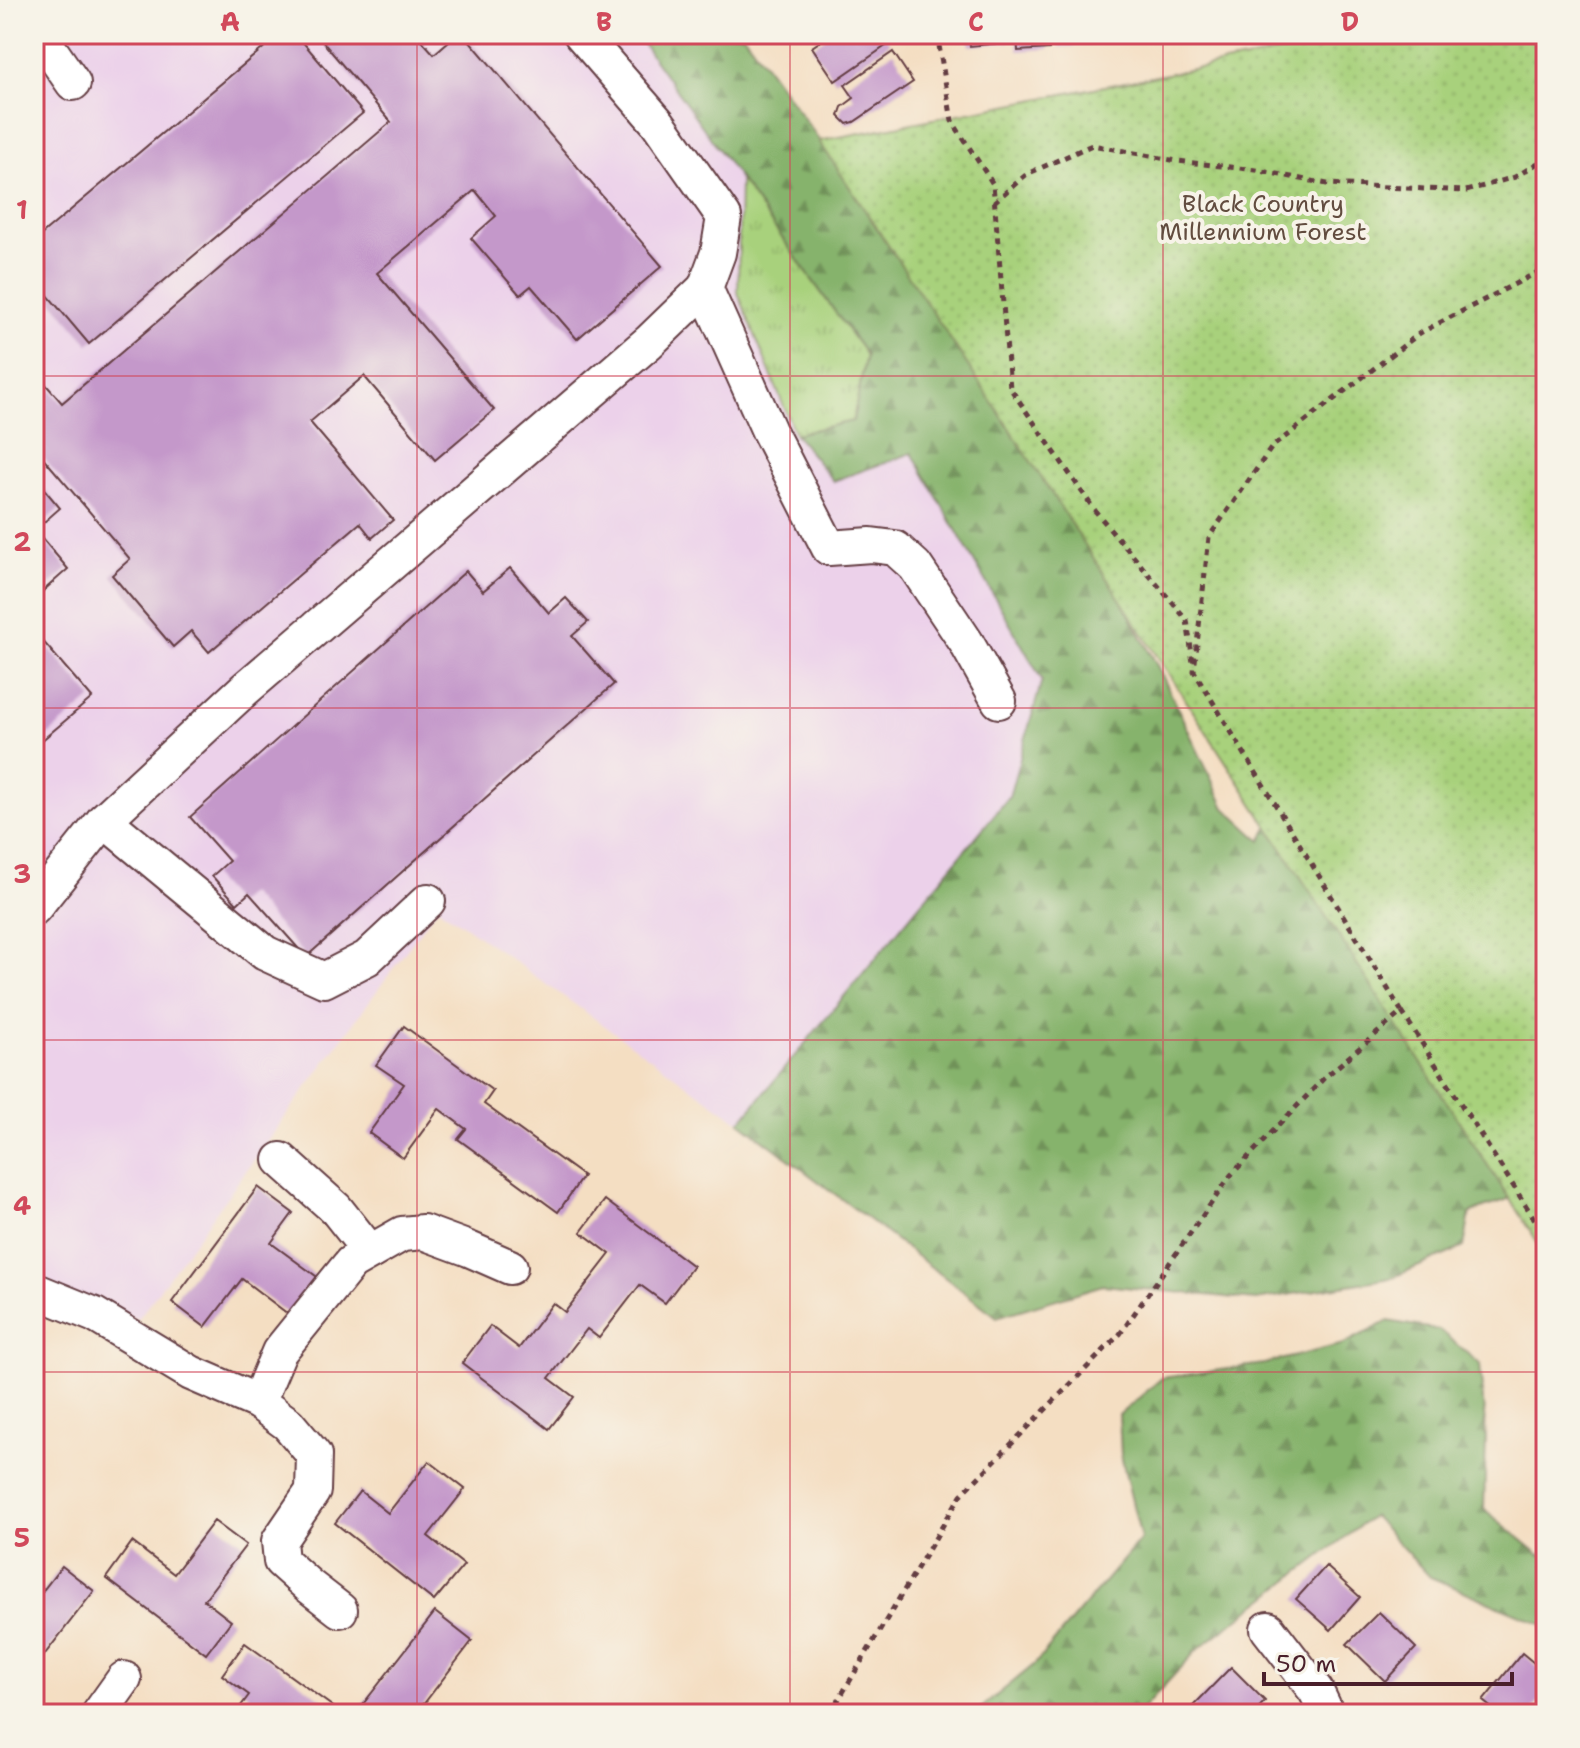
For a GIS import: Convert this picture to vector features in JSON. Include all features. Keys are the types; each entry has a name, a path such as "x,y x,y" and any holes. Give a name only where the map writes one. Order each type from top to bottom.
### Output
{"street":[{"path":"39,34 73,83"},
{"path":"34,908 104,820 245,689 649,342 705,288 718,253 724,217 658,123 581,34"},
{"path":"705,288 769,431 829,548 871,545 895,548 915,566 966,642 999,701"},
{"path":"104,820 265,953 324,980 367,958 428,901"},
{"path":"281,1160 336,1209 370,1252"},
{"path":"258,1402 279,1352 351,1263 402,1234 423,1232 510,1267"},
{"path":"34,1290 95,1315 191,1373 258,1402 288,1424 314,1455 313,1491 279,1541 281,1561 340,1610"},
{"path":"1268,1629 1316,1691 1327,1714"},
{"path":"99,1714 124,1679"}],"path":[{"path":"937,34 952,121 993,184 1010,388 1096,512 1187,620 1194,671 1402,1012 1546,1237"},
{"path":"994,202 1027,174 1092,145 1327,184 1466,191 1515,177 1546,158"},
{"path":"1194,671 1209,537 1272,447 1420,333 1546,268"},
{"path":"830,1714 961,1495 1120,1334 1231,1175 1324,1078 1402,1012"}],"shaded area":[{"path":"34,34 636,34 740,179 738,293 795,434 834,481 912,453 1042,680 1009,797 740,1122 438,907 138,1319 34,1285"}],"green space":[{"name":"Black Country Millennium Forest","path":"636,34 743,34 820,141 1376,34 1092,546 1160,671 1225,808 1261,841 1291,785 1533,1190 1470,1213 1464,1247 1391,1278 1256,1300 1103,1285 997,1317 740,1122 1009,797 1042,680 912,453 833,481 795,434 853,421 866,355"},
{"name":"Black Country Millennium Forest","path":"1376,34 1546,34 1546,1255 819,141"},
{"path":"740,179 866,355 853,421 795,434 738,293"},
{"path":"1388,1321 1439,1330 1480,1364 1486,1438 1484,1509 1540,1555 1546,1554 1546,1626 1430,1577 1373,1516 1198,1649 1138,1714 974,1714 1035,1664 1141,1539 1121,1455 1119,1415 1162,1378 1264,1364 1344,1344"}],"building":[{"path":"280,34 296,34 363,113 89,344 34,279 34,241"},
{"path":"316,34 416,34 434,54 457,34 464,34 662,266 577,339 531,286 520,295 471,238 496,216 475,190 377,273 494,410 435,460 364,376 310,422 393,520 372,538 360,523 209,652 191,631 173,647 112,575 130,559 40,454 34,459 34,371 62,403 391,122"},
{"path":"831,34 884,34 890,43 835,81 812,47"},
{"path":"969,34 1009,34 1009,42 970,46"},
{"path":"1017,34 1048,34 1049,49 1018,51"},
{"path":"1059,34 1091,34 1092,45 1060,47"},
{"path":"1285,34 1327,34 1327,36 1286,43"},
{"path":"893,52 913,82 847,124 839,116 842,107 854,98 845,85"},
{"path":"34,477 60,508 35,530 68,569 43,591 34,580"},
{"path":"510,568 549,613 566,598 588,622 572,636 614,684 306,957 249,893 237,904 212,876 229,861 190,817 466,571 483,591"},
{"path":"34,631 92,698 34,747"},
{"path":"404,1026 493,1091 484,1104 583,1176 558,1212 458,1139 466,1129 439,1109 403,1158 369,1133 404,1084 376,1065"},
{"path":"258,1187 293,1213 271,1243 320,1279 292,1317 242,1279 205,1327 172,1302"},
{"path":"605,1200 693,1266 665,1303 640,1285 599,1338 587,1329 549,1378 574,1397 549,1429 462,1363 490,1326 519,1348 553,1303 565,1312 610,1254 581,1232"},
{"path":"429,1461 465,1489 428,1536 464,1565 434,1601 335,1523 360,1491 388,1513"},
{"path":"214,1521 246,1545 204,1600 231,1621 206,1654 106,1578 132,1542 174,1574"},
{"path":"62,1566 94,1591 34,1668 34,1587 41,1593"},
{"path":"1326,1566 1360,1597 1331,1630 1296,1599"},
{"path":"435,1612 472,1641 416,1714 368,1714 360,1708"},
{"path":"1379,1612 1416,1648 1385,1681 1347,1644"},
{"path":"245,1643 343,1714 235,1714 249,1695 222,1675"},
{"path":"1522,1653 1546,1673 1546,1694 1529,1714 1499,1714 1483,1701"},
{"path":"1231,1667 1265,1701 1253,1714 1201,1714 1193,1706"}]}
